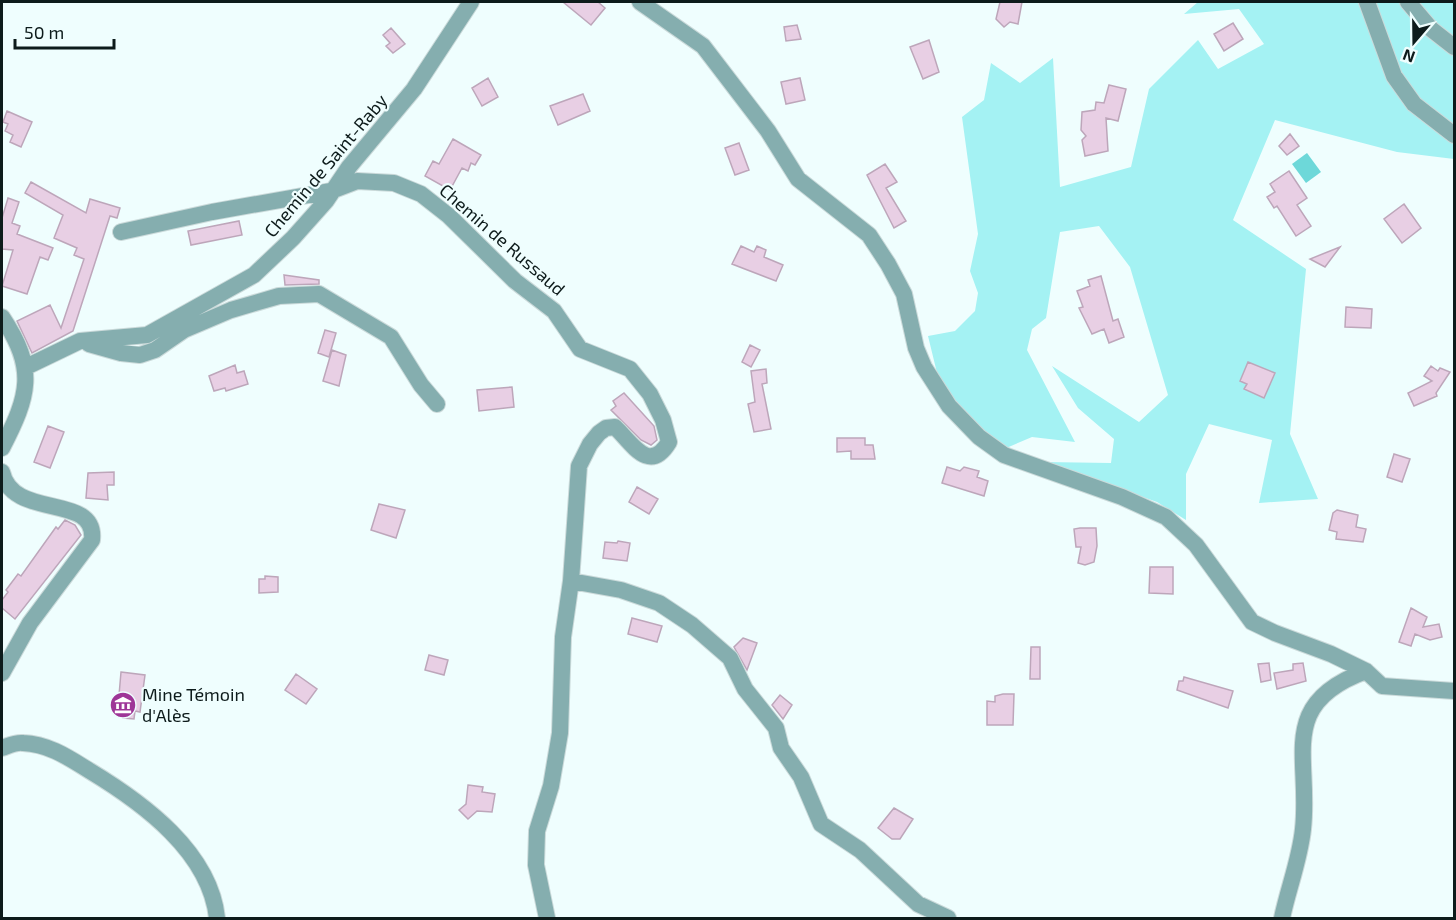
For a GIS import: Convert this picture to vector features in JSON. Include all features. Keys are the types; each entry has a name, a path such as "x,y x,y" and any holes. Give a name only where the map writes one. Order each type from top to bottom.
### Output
{"street":[{"name":"Chemin de Saint-Raby","path":"26,367 80,341 147,335 254,275 307,224 414,89 471,2"},
{"path":"640,2 703,46 768,131 798,179 869,235 904,294 916,348 924,367 934,385 963,423 1004,455 1101,489 1166,517 1196,544 1236,603 1252,621 1366,671 1382,686 1455,691"},
{"path":"1368,2 1394,76 1414,104 1455,135"},
{"path":"1408,2 1431,28 1455,47"},
{"name":"Chemin de Russaud","path":"121,232 212,212 331,191 357,181 394,183 421,194 449,216 515,281 554,310 580,349 630,369 650,394 663,420 669,442 663,452 651,457 640,454 615,427 606,428 590,444 579,466 571,581"},
{"path":"80,341 121,353 140,355 155,350 184,330 231,310 279,296 320,294 391,337 421,385 437,404"},
{"path":"2,317 12,332 26,367 17,421 2,448"},
{"path":"2,472 8,488 17,495 30,502 76,512 87,520 93,532 92,540 30,623 2,673"},
{"path":"547,918 537,865 537,831 552,786 560,733 563,637 571,581 621,590 659,603 692,625 730,658 746,689 776,728 781,748 801,777 820,824 860,850 918,904 948,918"},
{"path":"1282,918 1303,829 1301,744 1310,711 1323,694 1344,679 1366,671"},
{"path":"2,748 20,742 40,745 58,752 129,795 174,835 202,873 216,908 217,918"}],"shaded area":[{"path":"1198,2 1454,2 1454,159 1397,152 1275,120 1233,220 1306,269 1290,434 1318,499 1259,503 1272,440 1209,424 1186,474 1186,520 1157,502 1044,462 1111,463 1114,439 1078,408 1052,366 1139,422 1168,395 1130,267 1099,226 1060,232 1046,318 1032,329 1027,350 1075,442 1032,437 1004,449 958,407 938,377 928,336 955,331 975,311 978,293 970,271 978,234 962,117 984,100 991,63 1020,83 1053,58 1060,187 1131,167 1149,89 1198,40 1218,69 1264,44 1239,9 1184,14"},
{"path":"1307,153 1321,172 1306,183 1292,164"}],"building":[{"path":"563,2 598,2 605,8 591,25"},
{"path":"1000,2 1022,2 1018,24 1010,22 1004,27 996,19"},
{"path":"1233,23 1243,39 1224,51 1214,34"},
{"path":"797,25 801,39 786,41 784,27"},
{"path":"391,28 405,44 393,53 386,46 390,43 383,35"},
{"path":"929,40 939,72 923,79 910,47"},
{"path":"488,78 498,97 482,106 472,88"},
{"path":"800,78 805,100 786,104 781,82"},
{"path":"1109,85 1126,89 1118,121 1106,118 1108,151 1085,156 1082,140 1086,136 1081,130 1082,112 1095,110 1096,102 1104,103"},
{"path":"583,94 590,111 558,125 550,106"},
{"path":"7,111 32,122 21,147 10,142 13,135 5,131 8,124 3,122"},
{"path":"1290,134 1299,146 1287,155 1279,146"},
{"path":"453,139 481,155 475,165 471,163 468,171 462,168 450,190 425,176 433,161 439,164"},
{"path":"739,143 749,170 735,175 725,148"},
{"path":"885,164 897,182 886,188 906,221 894,228 867,175"},
{"path":"1289,171 1307,198 1297,205 1311,226 1296,236 1277,206 1274,208 1267,197 1275,192 1270,184"},
{"path":"31,182 86,213 90,199 120,208 117,218 110,216 73,331 32,353 17,321 50,305 61,328 84,259 74,255 77,248 54,238 63,215 25,193"},
{"path":"8,198 19,202 12,223 20,226 17,234 53,248 48,260 40,257 27,294 2,286 13,250 2,249 2,218"},
{"path":"1404,204 1421,228 1402,243 1384,219"},
{"path":"239,221 242,235 191,245 188,231"},
{"path":"741,246 754,252 757,246 766,250 764,257 783,265 776,281 732,264"},
{"path":"1340,247 1325,267 1310,259"},
{"path":"284,275 319,280 319,284 285,285"},
{"path":"1101,276 1113,321 1118,319 1124,337 1109,343 1104,329 1092,334 1079,308 1083,307 1077,291 1090,286 1088,280"},
{"path":"1346,307 1372,309 1371,328 1345,327"},
{"path":"325,330 336,333 329,357 318,353"},
{"path":"750,345 760,350 751,367 742,362"},
{"path":"332,350 346,355 339,386 323,381"},
{"path":"1248,362 1275,373 1264,398 1244,389 1247,384 1240,381"},
{"path":"235,365 237,373 244,371 248,384 226,391 225,388 214,391 209,376"},
{"path":"1431,366 1438,371 1440,368 1450,372 1436,393 1437,396 1414,406 1408,393 1432,381 1424,376"},
{"path":"766,369 767,383 762,384 771,429 754,432 748,404 755,402 751,371"},
{"path":"512,387 514,407 479,411 477,390"},
{"path":"624,393 654,426 657,440 651,445 641,440 611,410 616,406 613,401"},
{"path":"48,426 64,432 50,468 34,462"},
{"path":"837,438 865,438 865,445 873,445 875,459 851,459 851,451 837,452"},
{"path":"1394,454 1410,459 1402,482 1387,477"},
{"path":"947,467 960,471 964,467 979,471 977,477 988,481 984,496 942,483"},
{"path":"114,472 114,485 107,485 108,500 86,498 88,473"},
{"path":"637,487 658,499 649,514 629,502"},
{"path":"379,504 405,510 396,538 371,530"},
{"path":"1337,510 1358,515 1356,527 1366,529 1363,542 1336,539 1337,532 1329,530 1333,513"},
{"path":"65,520 75,525 81,535 15,619 2,608 2,600 8,592 6,590 18,574 21,576 56,527 58,529"},
{"path":"1096,528 1097,546 1094,562 1085,565 1078,563 1081,547 1076,547 1074,529"},
{"path":"618,541 630,543 627,561 603,558 605,542 617,543"},
{"path":"1150,567 1173,567 1173,594 1149,593"},
{"path":"265,576 278,577 278,592 259,593 259,579 265,579"},
{"path":"1411,608 1427,617 1423,627 1439,624 1442,637 1430,640 1415,634 1411,646 1399,642"},
{"path":"632,618 662,626 657,642 628,634"},
{"path":"743,638 757,643 747,670 734,647"},
{"path":"1031,647 1040,647 1040,679 1030,679"},
{"path":"429,655 448,660 444,675 425,670"},
{"path":"1269,663 1271,680 1261,682 1258,664"},
{"path":"1303,663 1306,681 1277,689 1274,673 1293,670 1293,664"},
{"path":"121,672 145,675 140,712 135,711 134,719 123,718 125,708 118,707"},
{"path":"296,674 317,689 306,704 285,690"},
{"path":"1184,677 1233,691 1228,708 1177,690 1179,681 1183,681"},
{"path":"1014,694 1013,725 987,725 987,701 995,702 995,696"},
{"path":"780,695 792,705 783,719 772,705"},
{"path":"468,785 483,787 482,792 495,794 492,812 477,811 468,819 459,810 466,804"},
{"path":"894,808 913,819 900,839 892,839 878,828"}],"place":[{"name":"Mine Témoin d'Alès","path":"123,705"}]}
